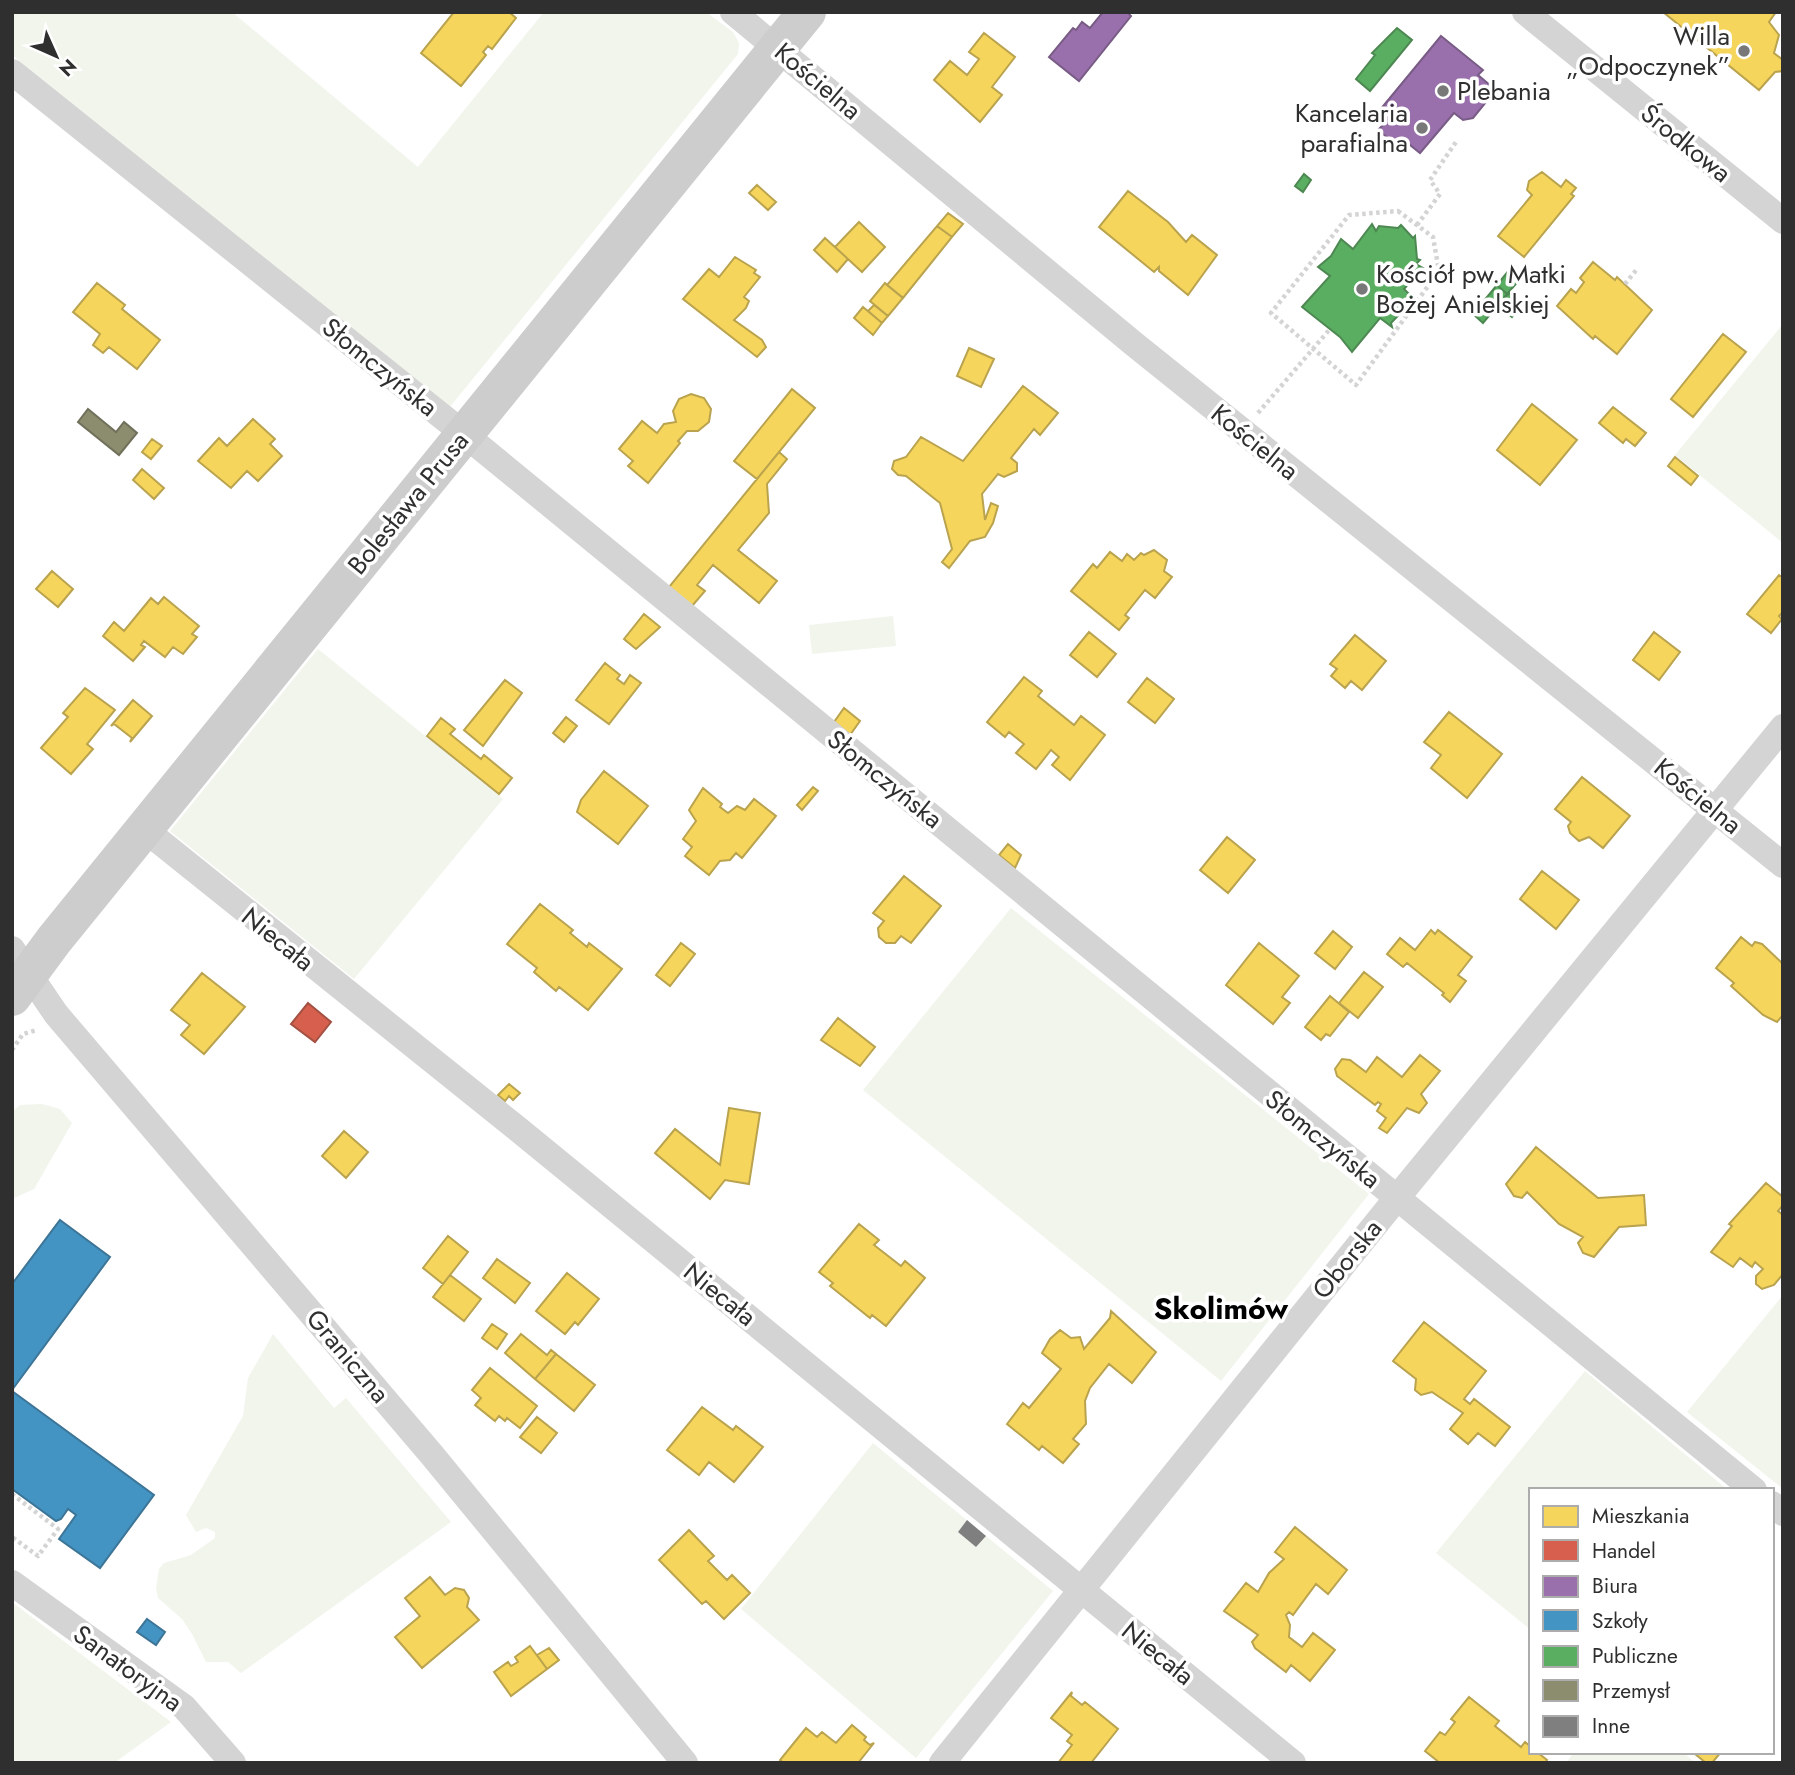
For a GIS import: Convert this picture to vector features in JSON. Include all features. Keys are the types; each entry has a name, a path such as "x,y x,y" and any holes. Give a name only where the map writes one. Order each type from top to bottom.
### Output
{"street":[{"name":"Kościelna","path":"733,12 1134,344 1783,864"},
{"name":"Bolesława Prusa","path":"17,973 144,829 807,12"},
{"name":"Środkowa","path":"1525,12 1783,221"},
{"name":"Słomczyńska","path":"12,72 464,435 1752,1488"},
{"name":"Oborska","path":"942,1763 1396,1199 1783,727"},
{"name":"Niecała","path":"144,829 519,1130 1293,1763"},
{"name":"Graniczna","path":"17,973 56,1014 432,1455 685,1763"},
{"name":"Sanatoryjna","path":"12,1583 184,1707 233,1763"}],"path":[{"path":"1417,225 1440,194 1430,180 1456,142"},
{"path":"1398,211 1433,237 1439,271 1356,385 1314,348 1270,313 1349,215 1398,211"},
{"path":"1625,284 1637,269"},
{"path":"1255,416 1330,329"},
{"path":"12,1494 58,1529 38,1556 12,1537"}],"shaded area":[{"path":"12,12 232,12 418,167 544,12 706,12 733,32 739,43 738,54 449,408 12,55"},
{"path":"1783,324 1783,543 1675,455"},
{"path":"893,616 896,646 812,654 809,625"},
{"path":"318,649 503,799 354,979 170,831"},
{"path":"1011,908 1369,1194 1221,1381 863,1090"},
{"path":"42,1104 60,1109 72,1123 34,1189 12,1199 12,1112 20,1105"},
{"path":"1783,1295 1783,1489 1687,1412"},
{"path":"273,1334 334,1408 346,1398 451,1522 241,1673 228,1662 206,1662 182,1619 158,1598 156,1588 159,1569 164,1563 191,1555 215,1538 215,1532 206,1528 196,1532 186,1515 243,1416 248,1378"},
{"path":"1585,1371 1726,1488 1529,1488 1529,1628 1436,1553"},
{"path":"873,1443 1053,1591 916,1758 741,1609"},
{"path":"12,1602 171,1722 114,1763 12,1763"},
{"path":"1573,1754 1685,1754 1695,1763 1566,1763"}],"building: Mieszkania":[{"path":"454,12 509,12 516,18 492,49 488,46 483,52 486,55 461,86 421,53"},
{"name":"Willa „Odpoczynek”","path":"1663,12 1776,12 1769,22 1779,35 1774,53 1783,60 1783,71 1775,72 1759,90"},
{"path":"984,33 1015,57 992,87 1002,95 980,122 934,80 950,61 967,75 979,59 969,52"},
{"path":"1542,172 1561,187 1566,180 1576,188 1571,194 1574,196 1524,257 1498,236 1532,195 1527,190 1529,181"},
{"path":"757,185 776,202 768,210 749,193"},
{"path":"1128,191 1168,222 1186,242 1192,235 1217,255 1188,295 1159,271 1159,267 1154,272 1099,227"},
{"path":"948,213 963,224 952,237 937,226"},
{"path":"859,222 885,247 862,272 835,247"},
{"path":"937,226 952,237 903,298 887,285"},
{"path":"825,238 848,259 837,272 814,250"},
{"path":"735,257 756,270 754,273 760,277 744,297 749,301 746,308 734,320 762,340 766,347 757,357 683,299 709,269 719,277"},
{"path":"1593,262 1615,280 1617,277 1652,310 1617,354 1595,336 1593,339 1557,306 1571,289 1576,293 1584,282 1580,278"},
{"path":"97,283 125,305 122,309 160,340 137,369 109,347 103,353 93,345 100,334 73,312"},
{"path":"885,283 903,298 888,316 870,301"},
{"path":"874,305 888,316 882,323 868,311"},
{"path":"863,307 882,323 873,335 854,318"},
{"path":"1723,334 1746,352 1693,417 1671,399"},
{"path":"969,348 994,359 981,387 957,376"},
{"path":"1023,386 1058,413 1040,435 1034,429 1011,458 1017,463 1017,471 1004,477 998,474 982,494 985,520 991,503 998,506 993,523 985,537 970,541 949,568 942,562 952,549 940,503 906,476 898,475 892,469 894,461 906,457 921,437 963,461"},
{"path":"792,389 815,408 757,479 734,461"},
{"path":"691,394 704,398 711,409 709,422 698,431 687,431 648,483 628,466 633,461 619,449 642,421 657,433 664,424 676,422 673,411 679,399"},
{"path":"1532,404 1577,440 1540,485 1497,450"},
{"path":"1613,407 1646,433 1635,446 1626,439 1623,443 1599,423"},
{"path":"253,419 275,439 270,444 282,456 258,481 247,471 231,488 198,461 219,438 227,446"},
{"path":"152,439 162,446 151,459 142,452"},
{"path":"779,452 787,459 767,484 769,513 738,550 777,581 759,603 713,565 697,585 705,591 692,606 669,587"},
{"path":"1675,457 1698,476 1691,485 1668,466"},
{"path":"142,469 164,488 154,499 133,480"},
{"path":"1154,550 1167,560 1164,571 1172,577 1155,598 1145,590 1125,615 1129,618 1119,630 1071,591 1093,564 1097,568 1110,552 1122,561 1127,554 1134,560 1141,553 1144,555"},
{"path":"52,571 73,589 58,607 36,589"},
{"path":"1779,575 1783,578 1783,612 1779,616 1782,619 1771,633 1747,614"},
{"path":"164,597 199,626 192,634 197,637 183,654 173,647 165,657 144,641 141,645 145,647 133,661 103,636 114,622 124,631 151,598 158,604"},
{"path":"644,614 660,627 636,649 624,639"},
{"path":"1089,632 1116,654 1097,677 1070,655"},
{"path":"1654,632 1680,652 1659,680 1633,660"},
{"path":"1355,635 1386,661 1362,690 1351,681 1345,688 1331,676 1337,669 1330,664"},
{"path":"605,663 620,675 617,679 624,684 630,675 641,683 609,724 576,700"},
{"path":"1024,677 1042,691 1038,696 1074,725 1081,716 1105,735 1070,780 1052,765 1059,757 1051,750 1036,769 1016,753 1024,744 1009,732 1005,737 987,722"},
{"path":"1147,678 1174,699 1155,723 1128,702"},
{"path":"505,680 522,693 483,746 464,730"},
{"path":"85,688 115,710 87,744 93,749 71,774 41,748 68,717 63,713"},
{"path":"133,700 152,716 130,742 132,738 114,724 111,726"},
{"path":"844,708 860,721 850,735 834,722"},
{"path":"1449,712 1502,754 1467,798 1431,768 1441,755 1424,742"},
{"path":"566,717 577,726 564,742 553,733"},
{"path":"441,718 455,729 450,734 481,759 484,755 512,778 499,794 427,736"},
{"path":"604,771 648,806 618,844 577,812 581,800"},
{"path":"1582,777 1630,816 1603,848 1589,837 1579,841 1570,833 1568,826 1571,822 1555,809"},
{"path":"813,787 818,791 802,810 797,805"},
{"path":"703,788 722,804 720,807 728,813 737,806 745,810 754,799 776,816 742,858 736,853 730,860 720,861 709,875 685,856 692,847 683,839 696,821 689,810"},
{"path":"1227,837 1255,860 1228,893 1200,870"},
{"path":"1008,844 1021,855 1015,868 999,855"},
{"path":"1542,871 1579,900 1556,929 1520,899"},
{"path":"904,876 941,906 911,943 901,936 895,943 886,943 879,937 878,928 884,921 873,913"},
{"path":"540,904 573,930 570,933 587,947 589,943 622,969 588,1010 559,987 556,991 534,972 537,968 507,944"},
{"path":"1431,930 1435,934 1438,930 1472,957 1458,975 1466,981 1450,1002 1442,995 1444,993 1407,963 1403,967 1387,954 1400,938 1415,950"},
{"path":"1333,931 1352,947 1335,969 1315,953"},
{"path":"1741,937 1752,946 1755,942 1762,944 1783,964 1783,1015 1777,1022 1763,1015 1731,986 1734,983 1716,968"},
{"path":"681,943 695,954 670,986 656,975"},
{"path":"1259,943 1299,976 1282,997 1290,1003 1273,1024 1226,985"},
{"path":"1364,972 1383,987 1358,1018 1339,1003"},
{"path":"202,973 245,1007 204,1054 181,1035 190,1025 171,1010"},
{"path":"1330,996 1349,1012 1330,1036 1326,1034 1321,1040 1305,1027"},
{"path":"838,1018 875,1047 860,1066 821,1040"},
{"path":"1420,1055 1440,1071 1421,1094 1427,1103 1419,1113 1407,1108 1387,1133 1379,1128 1386,1118 1377,1111 1381,1104 1378,1102 1375,1105 1337,1076 1335,1069 1342,1059 1350,1060 1366,1072 1377,1057 1402,1077"},
{"path":"509,1084 520,1093 513,1100 509,1096 505,1101 498,1095"},
{"path":"729,1108 760,1113 749,1184 725,1180 710,1199 655,1153 675,1129 720,1165"},
{"path":"344,1131 368,1152 346,1178 322,1156"},
{"path":"1536,1147 1598,1198 1644,1195 1646,1225 1619,1227 1594,1257 1583,1253 1578,1243 1583,1237 1559,1224 1527,1192 1522,1198 1514,1196 1506,1184"},
{"path":"1766,1183 1783,1197 1783,1205 1778,1211 1783,1215 1783,1274 1774,1285 1762,1289 1756,1284 1756,1276 1763,1269 1755,1262 1752,1267 1740,1258 1733,1267 1711,1252 1732,1226 1729,1224"},
{"path":"859,1224 879,1240 874,1245 901,1266 905,1261 925,1278 886,1326 872,1315 870,1318 830,1286 833,1283 819,1272"},
{"path":"448,1236 468,1252 443,1284 423,1268"},
{"path":"497,1259 530,1283 515,1303 483,1278"},
{"path":"567,1273 599,1299 578,1325 575,1322 565,1334 536,1311"},
{"path":"450,1275 481,1299 464,1321 433,1297"},
{"path":"1111,1311 1156,1352 1132,1383 1109,1364 1090,1388 1085,1401 1086,1424 1073,1439 1079,1444 1063,1463 1042,1446 1039,1450 1007,1424 1023,1403 1029,1408 1061,1369 1042,1353 1050,1339 1060,1330 1071,1338 1080,1337 1084,1349 1110,1318"},
{"path":"1424,1322 1486,1371 1464,1399 1470,1404 1474,1399 1510,1427 1495,1446 1478,1433 1468,1444 1450,1429 1463,1413 1432,1392 1421,1395 1415,1390 1416,1379 1393,1361"},
{"path":"492,1324 507,1334 497,1349 482,1338"},
{"path":"521,1334 547,1355 551,1350 556,1354 535,1379 505,1353"},
{"path":"556,1354 595,1385 574,1411 535,1379"},
{"path":"490,1368 537,1406 520,1428 507,1418 505,1421 499,1416 495,1421 475,1405 481,1398 472,1390"},
{"path":"702,1407 733,1430 736,1426 763,1447 734,1482 709,1462 699,1475 667,1450"},
{"path":"537,1417 557,1433 541,1453 520,1437"},
{"path":"1295,1527 1347,1570 1328,1594 1316,1584 1293,1615 1289,1612 1286,1615 1290,1625 1289,1637 1302,1647 1313,1633 1335,1650 1310,1681 1291,1665 1286,1672 1255,1648 1252,1642 1258,1635 1224,1611 1246,1583 1258,1592 1269,1573 1284,1559 1275,1552"},
{"path":"689,1530 714,1556 708,1561 727,1580 732,1575 750,1593 724,1619 706,1601 702,1604 659,1560"},
{"path":"430,1577 445,1595 455,1588 464,1590 469,1598 467,1607 479,1620 422,1668 395,1637 420,1616 405,1598"},
{"path":"530,1646 547,1669 511,1696 494,1672 508,1662 511,1666 518,1662 515,1657"},
{"path":"549,1648 559,1660 547,1669 537,1655"},
{"path":"1072,1692 1071,1696 1082,1705 1085,1702 1118,1729 1091,1763 1058,1763 1072,1745 1067,1741 1072,1735 1051,1718"},
{"path":"1469,1697 1499,1721 1495,1726 1521,1747 1525,1742 1529,1745 1529,1754 1540,1754 1547,1760 1545,1763 1440,1763 1425,1751 1440,1732 1445,1735 1455,1722 1451,1719"},
{"path":"852,1725 866,1737 864,1740 870,1745 874,1743 858,1763 784,1763 780,1760 806,1728 817,1737 822,1732 836,1743"},
{"path":"1695,1754 1719,1754 1712,1763 1706,1763"}],"building: Handel":[{"path":"308,1003 331,1022 315,1042 291,1024"}],"building: Biura":[{"path":"1103,12 1127,12 1131,16 1079,81 1049,57 1073,28 1076,30 1082,22 1090,28"},
{"name":"Plebania","path":"1441,36 1483,70 1478,75 1491,86 1491,96 1473,118 1463,120 1454,113 1420,153 1405,141 1400,148 1378,130 1384,124 1375,116"}],"building: Szkoły":[{"path":"60,1220 110,1257 12,1390 12,1284"},
{"path":"12,1391 154,1495 100,1568 59,1539 76,1515 68,1509 61,1519 56,1521 12,1489"},
{"path":"147,1619 165,1632 156,1645 137,1632"}],"building: Publiczne":[{"path":"1397,28 1412,40 1370,91 1356,79 1375,55 1372,53"},
{"path":"1304,174 1311,180 1303,192 1295,186"},
{"name":"Kościół pw. Matki Bożej Anielskiej","path":"1372,224 1376,231 1379,226 1398,228 1401,225 1413,238 1415,236 1417,259 1420,260 1416,264 1423,268 1404,289 1414,299 1391,323 1392,327 1380,318 1352,352 1340,337 1302,307 1330,276 1318,267 1331,256 1341,239 1353,249"},
{"path":"1510,269 1521,278 1507,294 1497,285"},
{"path":"1497,285 1507,294 1483,323 1473,314"},
{"path":"1509,293 1522,304 1512,317 1498,306"}],"building: Przemysł":[{"path":"88,409 116,432 124,422 137,433 119,455 78,422"}],"building: Inne":[{"path":"967,1520 986,1536 976,1547 958,1532"}],"place":[{"name":"Willa „Odpoczynek”","path":"1744,51"},
{"name":"Plebania","path":"1443,91"},
{"name":"Kancelaria parafialna","path":"1422,128"},
{"name":"Kościół pw. Matki Bożej Anielskiej","path":"1362,289"}],"district":[{"name":"Skolimów","path":"1221,1309"}]}
